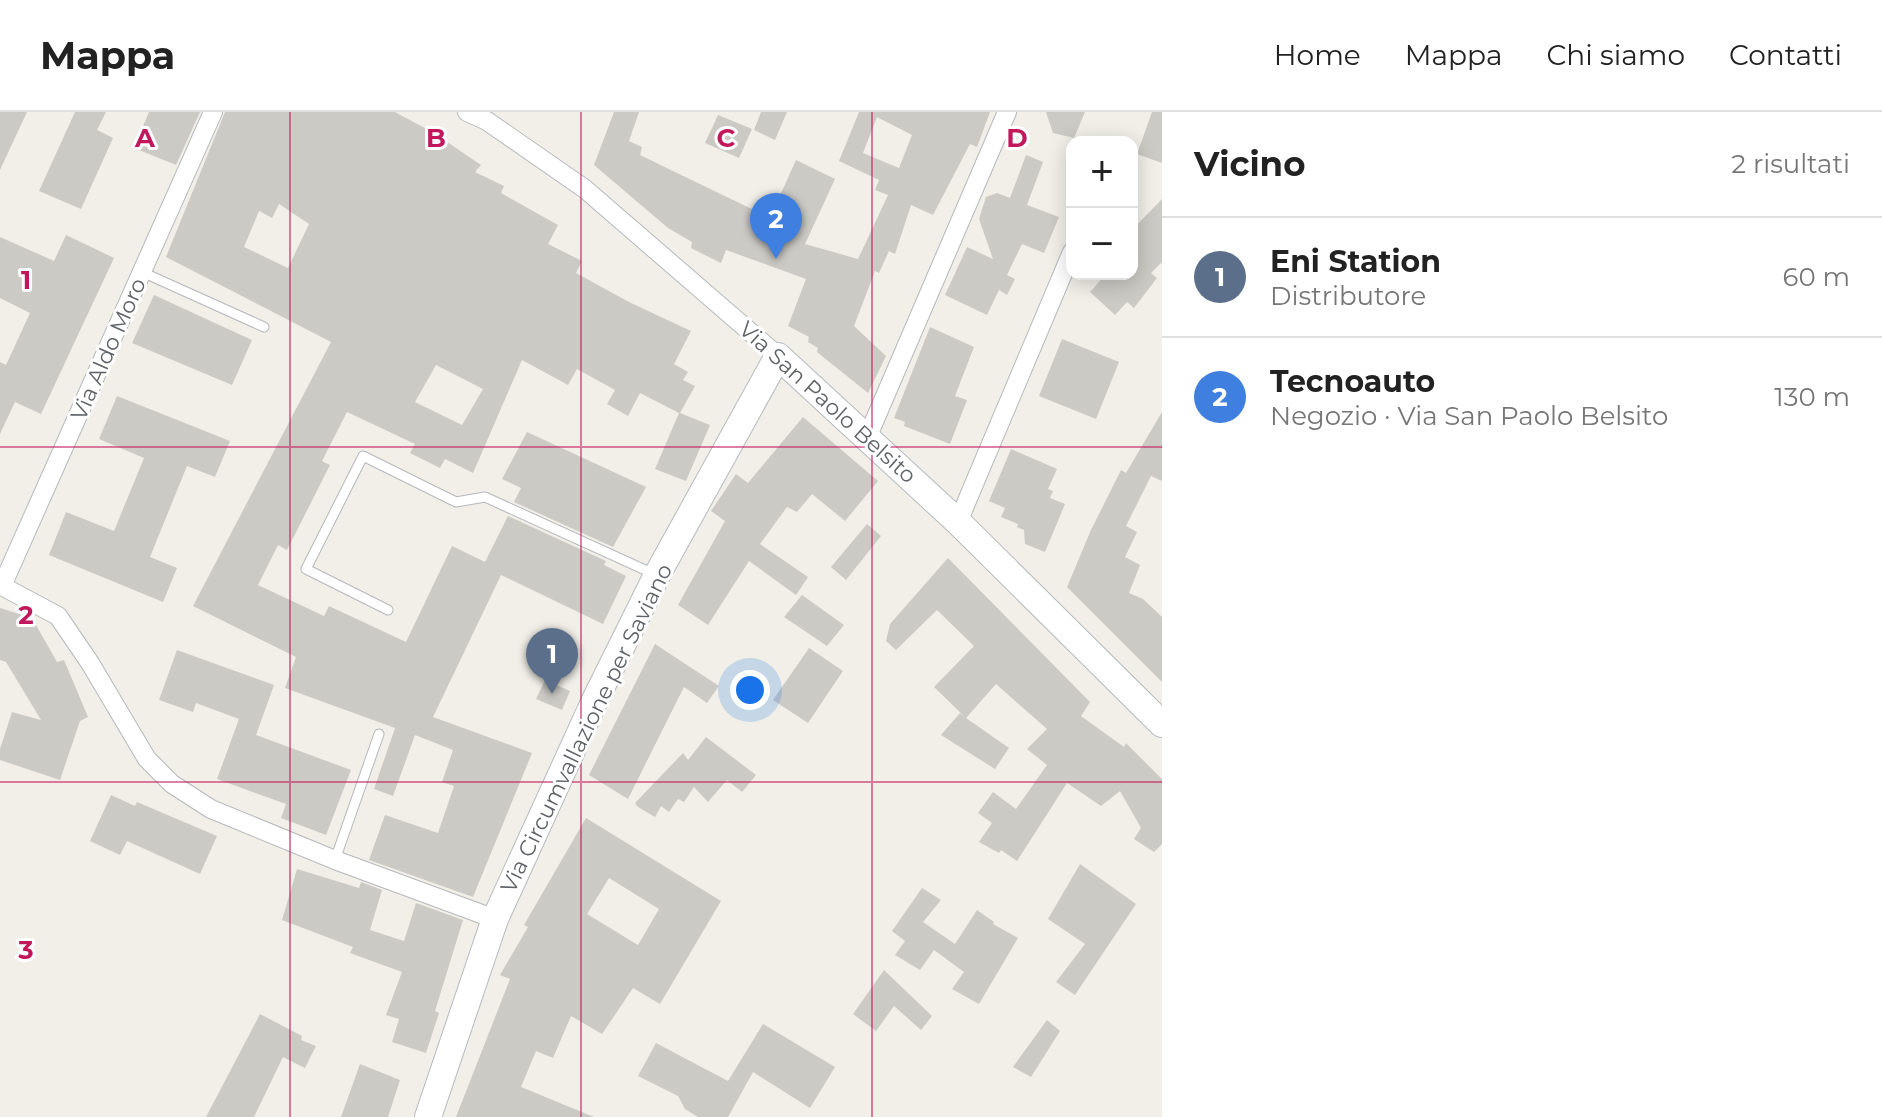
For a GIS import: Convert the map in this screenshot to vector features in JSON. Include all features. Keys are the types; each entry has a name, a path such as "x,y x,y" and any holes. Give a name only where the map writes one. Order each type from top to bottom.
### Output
{"main road":[{"name":"Via San Paolo Belsito","path":"778,356 958,522 1162,724"},
{"name":"Via Circumvallazione per Saviano","path":"428,1117 495,919 595,700 657,575 778,356"}],"street":[{"name":"Via Aldo Moro","path":"1,585 213,112"},
{"name":"Via San Paolo Belsito","path":"467,112 486,117 585,189 778,356"},
{"path":"867,438 1007,112"},
{"path":"958,522 1066,266"},
{"path":"1,585 58,616 147,759 172,784 211,809 335,860 495,919"}],"lane":[{"path":"142,272 264,327"},
{"path":"388,610 306,569 363,456 456,502 485,497 657,575"},
{"path":"335,860 379,734"}],"building":[{"path":"0,112 27,112 0,170"},
{"path":"75,112 106,112 97,130 113,138 81,209 39,191"},
{"path":"149,112 200,112 176,165 134,148"},
{"path":"225,112 395,112 434,133 481,165 475,172 504,186 501,193 558,225 548,244 582,261 576,273 691,331 674,364 688,372 683,380 695,386 680,413 710,425 686,481 655,469 679,413 640,393 628,416 607,404 615,390 577,369 568,385 522,360 473,473 445,459 440,468 410,453 415,444 347,412 322,461 330,465 287,550 278,545 258,585 324,616 329,606 406,642 452,546 485,562 508,516 606,561 604,565 626,576 603,624 501,575 433,717 532,753 473,897 369,860 385,815 438,833 454,786 442,782 453,750 415,735 393,796 374,789 395,728 285,688 296,657 193,606 331,342 166,257","holes":["279,204 309,224 288,268 244,247 259,211 272,218","436,365 483,389 462,425 415,402"]},
{"path":"614,112 639,112 629,141 642,147 640,155 770,218 796,160 835,179 805,244 858,259 888,195 875,190 879,180 839,161 859,112 990,112 977,147 970,144 933,215 911,205 895,254 889,251 879,273 875,271 854,326 886,356 868,393 817,352 818,348 808,342 809,337 788,326 806,279 726,250 721,263 691,248 692,242 668,228 594,165","holes":["877,117 912,135 899,168 863,153"]},
{"path":"761,112 787,112 775,140 754,130"},
{"path":"1046,112 1085,112 1075,136 1053,133"},
{"path":"1152,112 1162,112 1162,163 1138,154"},
{"path":"718,115 752,129 739,158 705,143"},
{"path":"1026,155 1043,162 1027,205 1059,217 1044,253 1022,244 1007,275 1015,279 1007,295 999,290 987,315 945,295 967,247 993,259 979,219 986,197 997,193 1010,198"},
{"path":"1162,199 1162,262 1151,273 1157,278 1134,308 1127,302 1115,315 1090,292 1101,280 1138,280 1138,224"},
{"path":"66,235 114,258 41,414 15,402 0,434 0,362 6,365 30,313 0,298 0,237 54,261"},
{"path":"154,295 252,340 232,385 132,343"},
{"path":"930,327 974,347 955,396 967,400 950,444 904,426 905,422 894,418"},
{"path":"1062,339 1119,362 1096,419 1039,396"},
{"path":"117,396 230,441 215,477 187,466 150,557 177,568 163,602 49,555 66,512 114,531 144,458 99,439"},
{"path":"1162,412 1162,481 1151,476 1126,526 1137,532 1125,557 1140,565 1129,593 1143,599 1162,617 1162,682 1067,587 1121,470 1126,473"},
{"path":"803,417 878,481 845,521 812,494 797,512 787,507 760,544 808,577 796,595 749,561 708,625 678,605 725,521 711,511 736,474 748,483"},
{"path":"527,432 646,487 613,547 514,502 521,488 502,479"},
{"path":"1011,449 1057,469 1048,489 1053,491 1050,498 1065,504 1045,552 1025,544 1024,530 1001,517 1005,508 989,501"},
{"path":"867,524 881,536 846,580 831,567"},
{"path":"948,558 1090,702 1081,716 1124,747 1126,743 1162,779 1162,844 1154,852 1134,839 1141,828 1120,791 1101,806 1067,783 1017,861 1001,850 999,853 979,842 992,823 978,813 993,792 1016,809 1047,765 1027,749 1047,729 996,684 966,718 1009,748 995,769 941,735 960,713 965,717 934,687 974,646 937,610 896,650 886,641 890,624"},
{"path":"802,595 844,625 827,646 784,617"},
{"path":"0,608 32,618 57,662 64,660 88,717 80,721 60,780 0,760 0,749 12,712 41,720 6,662 0,660"},
{"path":"655,644 719,686 707,703 684,687 628,799 589,775"},
{"path":"809,648 843,671 808,723 773,700"},
{"path":"177,650 274,685 256,735 351,770 326,835 281,818 286,804 217,779 239,719 196,703 193,712 159,700"},
{"path":"545,680 570,691 562,710 536,699"},
{"path":"706,737 756,775 742,792 727,780 708,802 694,787 684,802 678,799 669,812 661,806 655,817 638,807 635,803 683,753 688,760"},
{"path":"111,795 135,806 137,802 217,836 200,874 127,841 120,855 90,841"},
{"path":"586,818 721,901 660,1004 633,988 602,1034 571,1016 553,1058 536,1051 521,1087 594,1117 456,1117 510,979 500,975 528,927 524,925","holes":["609,878 659,909 638,945 587,914"]},
{"path":"1080,864 1136,904 1075,995 1056,982 1085,944 1048,919"},
{"path":"297,869 359,888 361,882 382,890 370,930 404,941 416,903 463,920 435,1011 439,1013 426,1053 392,1042 399,1019 386,1015 402,972 350,953 353,947 282,920"},
{"path":"922,888 941,900 923,922 955,944 977,910 993,924 1018,938 979,1004 952,989 964,972 934,950 920,970 895,955 905,941 892,931"},
{"path":"884,970 932,1016 921,1030 894,1006 876,1031 853,1014"},
{"path":"260,1014 316,1046 305,1068 283,1057 254,1117 206,1117"},
{"path":"1047,1020 1060,1031 1031,1077 1013,1067"},
{"path":"763,1024 835,1067 810,1108 753,1072 728,1117 698,1117 685,1109 678,1096 638,1076 656,1043 728,1081"},
{"path":"360,1064 400,1080 388,1117 341,1117"}],"place":[{"name":"Tecnoauto","path":"776,259"},
{"name":"Eni Station","path":"552,694"}]}
